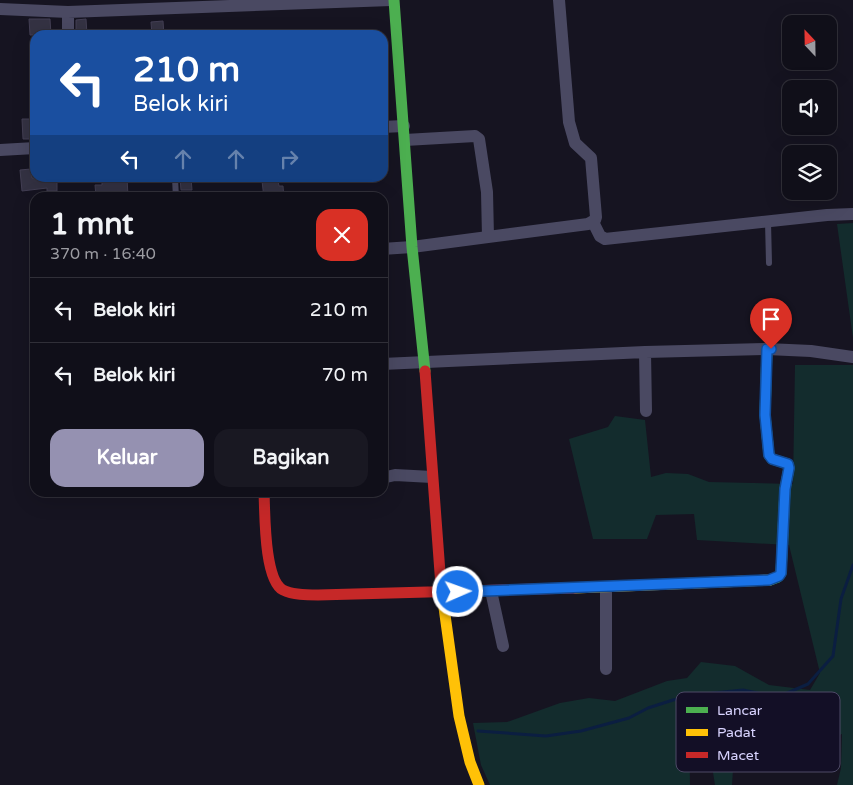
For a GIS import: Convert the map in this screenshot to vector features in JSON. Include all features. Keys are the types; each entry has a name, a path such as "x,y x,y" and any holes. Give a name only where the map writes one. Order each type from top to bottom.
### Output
{"street":[{"path":"0,9 68,12 392,0 442,592 459,716 470,762 479,785"},
{"path":"388,249 588,224 595,220 591,162 588,155 575,143 569,122 559,0"},
{"path":"68,12 68,30"},
{"path":"388,127 404,126"},
{"path":"405,140 475,136 479,139 487,192 488,237"},
{"path":"0,150 30,148"},
{"path":"592,222 600,236 605,239 827,215 853,214"},
{"path":"388,364 645,352 769,349 811,351 853,357"},
{"path":"264,497 269,566 278,586 286,592 310,594 491,591 769,580 779,576 781,573 785,489 789,468 788,464 772,459 769,455 765,415 769,349"},
{"path":"645,352 646,411"},
{"path":"388,477 395,475 432,477"},
{"path":"606,587 606,669"},
{"path":"491,591 502,646"}],"lane":[{"path":"768,222 769,263"},
{"path":"769,349 774,310"}],"green space":[{"path":"853,223 853,338 837,224"},
{"path":"795,365 853,365 853,785 837,785 841,768 840,692 676,692 676,772 690,772 690,785 490,785 481,765 473,723 507,722 560,703 589,698 615,701 667,681 687,678 701,662 735,666 769,685 810,690 820,673 789,545 697,540 694,514 656,515 647,539 593,539 569,439 608,427 615,416 645,420 651,477 666,473 688,474 709,482 793,484"},
{"path":"713,772 733,772 732,785 715,785"}],"building":[{"path":"29,19 50,19 51,30 30,30 30,35"},
{"path":"86,19 87,30 76,30 76,20"},
{"path":"163,21 164,30 152,30 151,22"},
{"path":"22,119 30,119 30,139 23,139"},
{"path":"30,169 30,182 57,182 57,191 47,191 47,188 22,191 20,170"},
{"path":"102,182 127,182 128,192 96,192 95,185 102,185"},
{"path":"180,182 191,182 192,190 181,190"},
{"path":"262,182 278,182 279,186 283,186 284,192 263,192"}],"waterway":[{"path":"790,692 808,684 833,656 841,599 853,565"},
{"path":"723,692 743,690 753,692"},
{"path":"478,731 546,736 581,731 629,718 648,708 676,699"}],"traffic: fast":[{"path":"394,0 412,247 425,371"},
{"path":"767,349 765,415 769,455 772,459 788,464 789,468 785,489 781,573 778,577 770,580"}],"traffic: slow":[{"path":"575,588 770,580"},
{"path":"441,586 459,716 470,762 479,785"}],"traffic: jam":[{"path":"425,371 441,586"},
{"path":"264,497 265,530 272,573 277,584 287,592 318,595 575,588"}],"route":[{"path":"458,592 769,580 779,576 781,573 785,489 789,468 788,464 772,459 769,455 765,415 767,349 771,349"}]}
